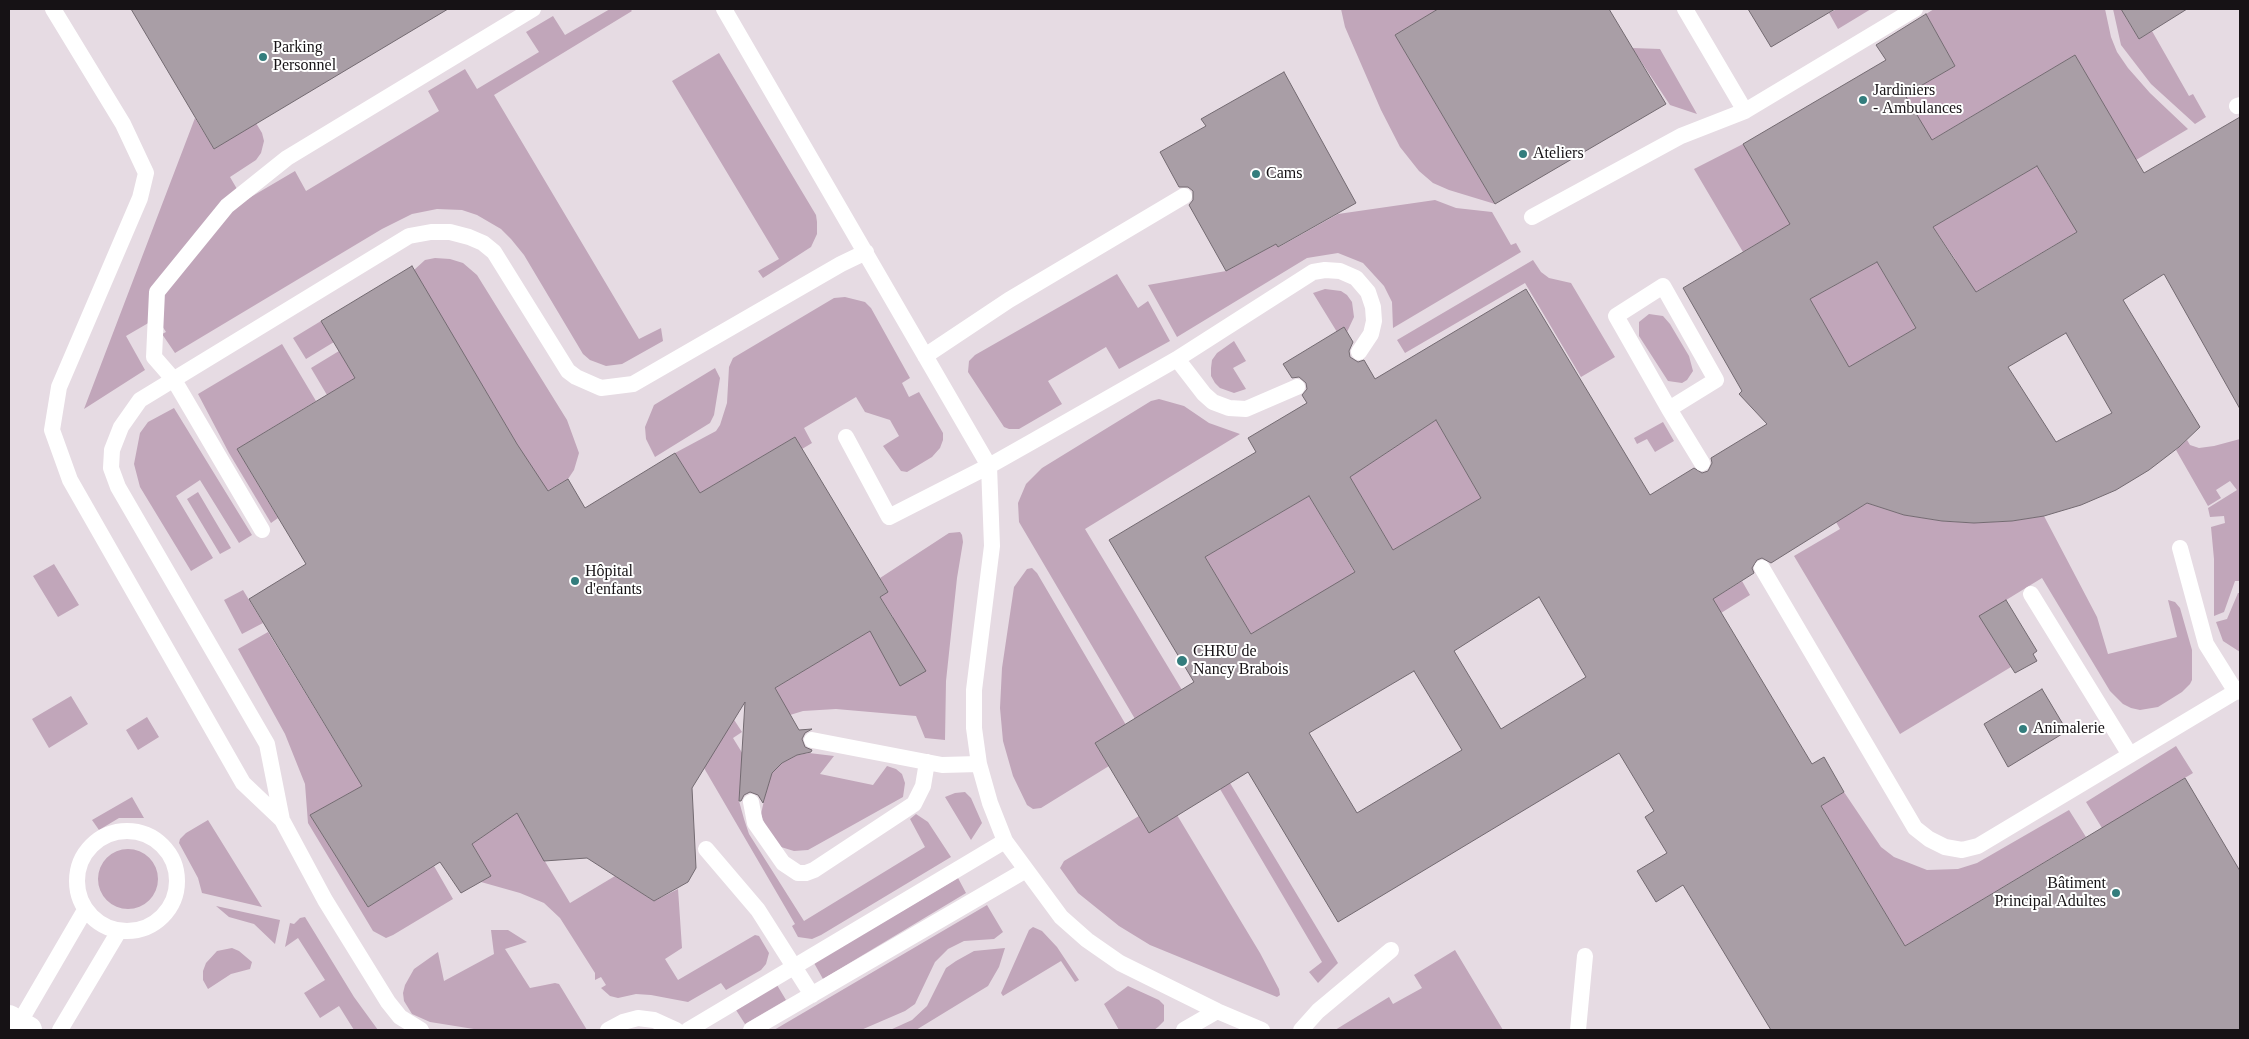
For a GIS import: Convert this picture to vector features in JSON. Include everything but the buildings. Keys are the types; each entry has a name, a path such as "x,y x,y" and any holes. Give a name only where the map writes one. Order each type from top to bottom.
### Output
{"lane":[{"path":"53,9 124,124 146,172 140,198 59,387 52,430 70,480 243,783 282,820"},
{"path":"262,530 174,380 154,357 157,292 226,206 287,158 533,9"},
{"path":"724,9 989,466 992,546 974,690 974,728 979,764 990,804 1005,841 1061,917 1087,940 1120,963 1217,1011 1262,1030"},
{"path":"1685,9 1745,110"},
{"path":"1532,217 1681,136 1745,110 1915,9"},
{"path":"925,356 1009,300 1184,196"},
{"path":"421,1030 400,1017 388,1002 325,900 282,820 267,744 118,487 111,468 112,450 120,427 140,400 409,236 431,232 450,232 469,237 482,243 494,252 568,371 576,377 601,388 633,384 841,264 866,252"},
{"path":"846,437 889,517 989,466 1177,359 1313,272 1326,270 1340,271 1356,278 1368,292 1374,322 1371,334 1359,352"},
{"path":"1669,408 1716,380 1663,286 1616,316 1669,408 1702,463"},
{"path":"1177,359 1212,402 1229,408 1246,409 1297,388"},
{"path":"1762,568 1915,828 1929,839 1946,847 1962,850 1978,846 2238,691 2206,644 2180,548"},
{"path":"2031,594 2130,755"},
{"path":"812,740 927,762 979,764"},
{"path":"751,802 755,823 782,863 798,873 806,873 814,870 914,804 923,786 927,762"},
{"path":"130,831 145,834 159,842 169,854 176,868 178,884 174,900 168,911 159,921 134,932 119,931 106,928 94,920 85,910 79,898 76,885 77,872 81,859 100,838 115,832 130,831"},
{"path":"688,1030 1005,841"},
{"path":"706,849 758,910 812,995"},
{"path":"751,1030 1026,870"},
{"path":"18,1025 85,910"},
{"path":"60,1030 119,931"},
{"path":"1301,1030 1318,1011 1391,950"},
{"path":"1578,1030 1585,956"},
{"path":"1184,1030 1217,1011"},
{"path":"608,1030 623,1022 638,1018 654,1020 669,1025 676,1030"}],"shaded area":[{"path":"610,9 630,9 632,11 494,95 639,339 661,328 663,341 622,364 606,366 590,360 583,354 524,255 501,229 477,215 462,210 437,209 412,214 382,229 175,353 162,334 166,332 157,318 126,336 145,370 84,409 195,118 214,149 256,123 262,133 264,141 261,153 256,160 230,177 244,201 295,171 306,191 439,111 428,91 465,69 477,89 539,52 526,32 553,16 565,35"},
{"path":"1341,9 1438,9 1395,35 1495,204 1433,183 1419,171 1400,147 1381,110 1345,27"},
{"path":"1837,9 1871,9 1838,29 1829,13"},
{"path":"1934,9 2105,9 2111,37 2117,52 2128,68 2150,93 2188,129 2136,160 2075,55 1743,252 1694,169 1743,144 1911,106 1905,95 1955,66 1926,14"},
{"path":"2113,9 2137,9 2125,16 2139,39 2152,31 2189,96 2193,94 2206,117 2195,124 2151,84 2121,45"},
{"path":"1632,48 1660,49 1697,114 1670,105"},
{"path":"719,53 816,215 817,234 811,247 763,278 758,271 779,259 672,81"},
{"path":"2037,166 2056,198 2065,194 2085,227 1967,297 1955,259 1933,227"},
{"path":"1435,200 1456,208 1492,212 1511,245 1516,243 1521,252 1393,328 1392,302 1384,286 1363,263 1338,253 1307,258 1177,337 1148,285 1226,271 1276,244 1279,247 1338,214"},
{"path":"435,258 450,259 463,263 477,275 567,420 579,453 574,470 568,479 547,491 414,270 425,260"},
{"path":"1533,260 1541,272 1549,278 1571,283 1615,357 1581,377 1525,283 1405,353 1397,340"},
{"path":"1877,262 1916,328 1849,367 1810,299"},
{"path":"1117,274 1138,308 1148,301 1170,341 1119,369 1106,347 1048,381 1062,404 1019,429 1004,427 968,372 969,361 975,355"},
{"path":"1325,289 1341,291 1352,302 1354,317 1347,332 1337,332 1313,293"},
{"path":"845,297 865,302 871,308 910,378 902,383 909,397 919,392 943,433 940,448 932,457 907,472 901,471 883,446 899,436 890,420 865,412 856,397 804,428 812,443 802,449 795,437 700,493 675,453 716,431 720,425 727,403 729,367 733,358 834,298"},
{"path":"1649,314 1663,316 1670,324 1689,356 1693,371 1687,380 1682,383 1668,381 1639,336 1639,322"},
{"path":"321,321 334,342 306,359 293,338"},
{"path":"1234,341 1246,361 1233,368 1246,389 1234,393 1220,388 1215,383 1211,376 1211,368 1212,360 1217,353"},
{"path":"282,344 316,401 237,449 278,518 271,523 229,453 198,394"},
{"path":"339,351 355,378 327,395 311,368"},
{"path":"715,368 720,378 714,415 710,423 655,457 646,439 645,427 654,405"},
{"path":"1159,399 1184,406 1209,423 1240,434 1085,529 1182,690 1135,719 1019,522 1018,503 1026,484 1042,468 1151,401"},
{"path":"174,408 252,535 239,543 200,480 176,496 213,558 191,571 140,487 134,464 140,433 148,422"},
{"path":"1436,420 1481,498 1393,550 1350,477"},
{"path":"1663,422 1674,441 1655,452 1647,439 1637,444 1634,438"},
{"path":"2240,439 2240,581 2235,581 2224,612 2214,616 2214,559 2211,527 2225,523 2224,516 2210,517 2208,508 2237,490 2230,481 2216,490 2221,498 2208,506 2176,450 2187,440 2190,445 2199,448"},
{"path":"198,492 231,548 220,554 187,499"},
{"path":"1309,496 1355,573 1251,634 1205,557"},
{"path":"1867,503 1904,515 1942,521 1974,523 2012,521 2044,516 2097,617 2108,654 2177,637 2168,600 2175,602 2180,608 2192,650 2192,680 2190,684 2182,692 2158,707 2140,710 2123,704 2110,691 2042,578 1980,616 2011,667 1900,734 1794,556 1840,529 1836,522"},
{"path":"960,532 963,542 957,578 946,681 945,740 925,738 916,716 836,709 803,711 790,715 775,688 893,617 880,597 888,592 880,578 949,533"},
{"path":"54,564 79,605 58,617 33,576"},
{"path":"1032,568 1037,573 1126,725 1095,743 1109,766 1041,808 1033,809 1027,805 1013,776 1003,741 1000,708 1002,668 1014,587 1027,569"},
{"path":"1742,581 1750,595 1721,613 1713,599"},
{"path":"243,590 263,623 242,634 224,600"},
{"path":"2238,593 2240,593 2240,652 2223,641 2216,622 2227,619"},
{"path":"268,632 362,786 310,815 368,907 434,866 453,899 386,938 373,931 308,823 305,784 285,734 238,649"},
{"path":"71,696 88,724 49,748 32,719"},
{"path":"731,715 742,732 733,738 749,764 740,788 739,801 749,834 804,921 925,847 910,819 916,814 928,822 951,857 821,935 812,939 798,937 792,926 795,924 704,768"},
{"path":"147,717 159,737 138,750 126,730"},
{"path":"2176,746 2193,773 2102,828 2086,802"},
{"path":"809,753 834,756 820,774 873,785 887,766 896,769 902,774 905,783 903,797 808,850 794,851 781,847 767,831 761,814 767,787 772,773 782,763 797,755"},
{"path":"566,763 525,828 570,903 615,876 654,901 678,889 682,948 665,959 678,980 755,935 759,936 769,953 766,964 761,970 726,990 721,983 688,1002 651,995 636,994 618,998 610,996 601,988 606,985 601,977 595,980 595,973 560,918 544,903 520,893 481,882 491,876 472,844 498,826 480,795"},
{"path":"1230,783 1338,963 1318,983 1309,972 1322,962 1220,789"},
{"path":"965,792 971,798 982,823 971,840 945,797"},
{"path":"1844,792 1881,847 1894,857 1927,870 1958,869 1977,863 2069,810 2086,837 1905,946 1821,806"},
{"path":"132,797 144,818 119,818 99,830 92,820"},
{"path":"1177,815 1260,953 1279,989 1280,995 1277,997 1150,945 1119,926 1078,893 1060,868 1064,861 1139,816 1149,833"},
{"path":"208,820 262,907 202,893 198,878 179,843 186,833"},
{"path":"122,849 134,849 145,854 153,862 158,873 156,891 145,904 134,909 122,909 111,904 103,896 98,885 98,873 103,862 111,854"},
{"path":"958,878 966,893 823,979 814,963"},
{"path":"987,905 1003,932 994,939 964,941 948,949 935,962 915,1004 905,1011 861,1030 774,1030"},
{"path":"216,906 280,920 275,944 254,924 229,917"},
{"path":"305,917 354,997 378,1030 354,1030 339,1006 320,1018 304,993 325,980 298,938 285,947 290,923 294,924 300,918"},
{"path":"1033,927 1042,931 1057,947 1079,980 1075,982 1061,961 1003,996 1001,993 1029,930"},
{"path":"491,930 508,930 527,942 505,949 530,988 555,983 559,984 587,1030 480,1030 430,1022 412,1014 404,1001 403,993 405,985 414,969 438,952 444,981 494,954"},
{"path":"232,948 239,951 252,962 250,969 231,974 208,989 203,980 203,971 206,963 217,951"},
{"path":"1005,948 999,967 988,986 916,1030 890,1030 912,1020 927,1006 946,968 974,951"},
{"path":"1455,950 1503,1030 1335,1030 1389,997 1393,1004 1422,988 1414,975"},
{"path":"777,985 786,1000 745,1024 736,1010"},
{"path":"1128,986 1159,1000 1164,1005 1164,1021 1154,1030 1119,1030 1104,1004"}],"place":[{"name":"Parking Personnel","path":"263,57"},
{"name":"Jardiniers - Ambulances","path":"1863,100"},
{"name":"Ateliers","path":"1523,154"},
{"name":"Cams","path":"1256,174"},
{"name":"Hôpital d'enfants","path":"575,581"},
{"name":"CHRU de Nancy Brabois","path":"1182,661"},
{"name":"Animalerie","path":"2023,729"},
{"name":"Bâtiment Principal Adultes","path":"2116,893"}]}
